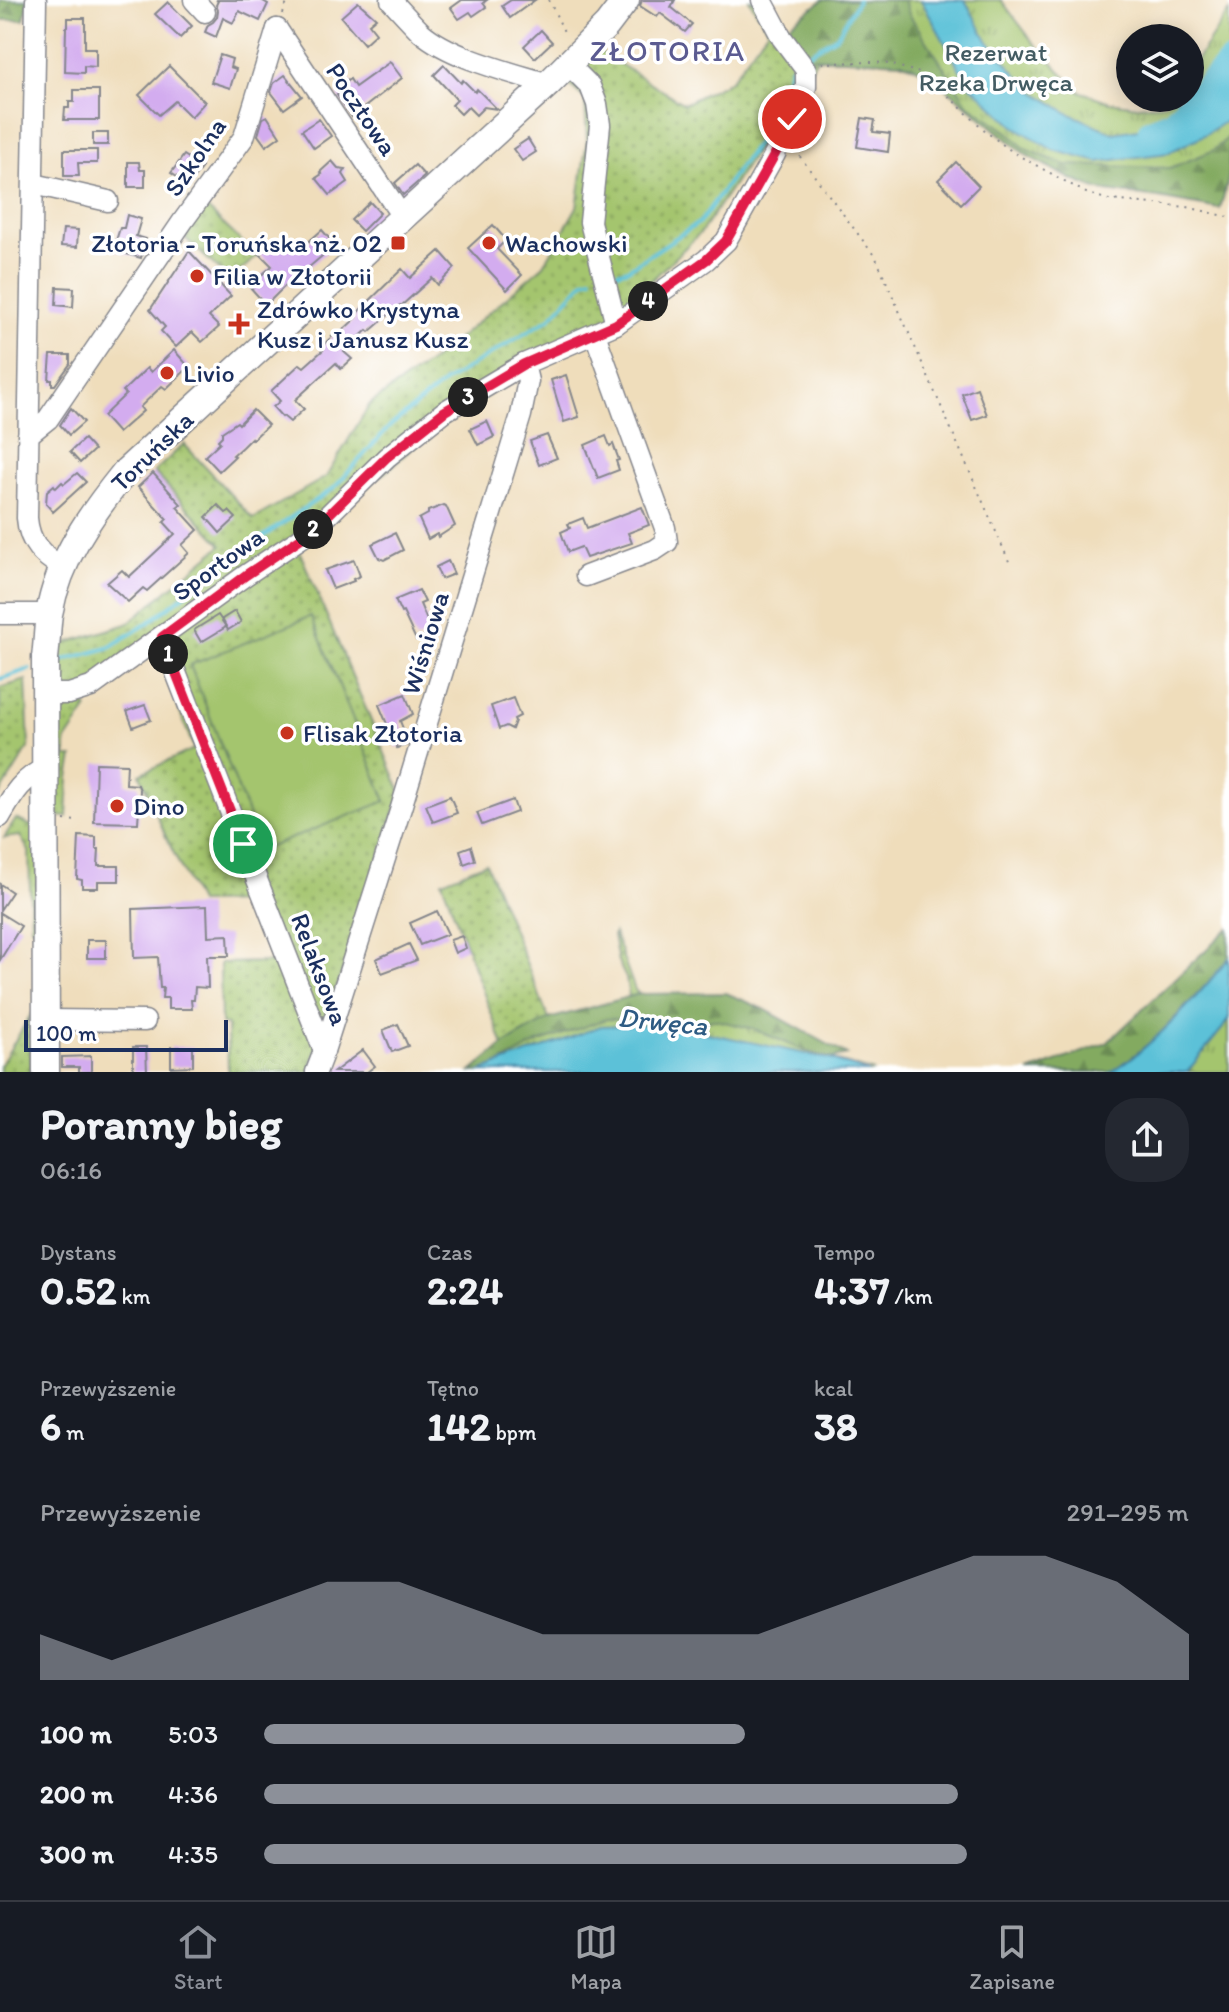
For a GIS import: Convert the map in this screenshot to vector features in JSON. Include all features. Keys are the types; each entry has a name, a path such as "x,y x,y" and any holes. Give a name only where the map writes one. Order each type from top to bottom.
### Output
{"main road":[{"name":"Toruńska","path":"46,1072 44,694 49,614 73,546 88,519 125,472 548,84 607,25 626,0"}],"street":[{"path":"36,0 27,518 29,535 37,547 63,568"},
{"path":"391,0 423,34 444,46 471,59 548,84"},
{"path":"762,0 782,38 806,70"},
{"name":"Pocztowa","path":"277,29 403,218"},
{"name":"Szkolna","path":"28,435 48,419 244,137 277,29"},
{"path":"575,58 597,104 600,125 590,222 616,324"},
{"name":"Sportowa","path":"44,694 69,694 91,687 313,530 387,457 445,411 524,364 616,324 706,260 726,241 775,154 806,87 806,70"},
{"path":"34,184 108,201"},
{"path":"586,576 655,550 667,542 665,528 595,334"},
{"name":"Wiśniowa","path":"316,1072 401,808 521,415 528,381 524,364"},
{"path":"0,614 49,614"},
{"name":"Relaksowa","path":"162,637 324,1051"},
{"path":"0,817 16,789 44,769"},
{"path":"46,1020 145,1021"}],"path":[{"path":"549,0 575,58"},
{"path":"806,70 833,61 875,62 917,72 1014,153 1086,193 1109,200 1187,207 1229,217"},
{"path":"784,135 876,258 1011,566"},
{"path":"54,820 79,821"}],"green space":[{"path":"0,0 28,0 24,20 0,20"},
{"path":"749,0 769,0 795,34 916,59 817,59 702,231 610,321 520,374 422,439 387,471 293,536 401,792 309,1072 228,1072 227,1025 221,1024 220,963 280,962 254,902 198,903 140,774 194,749 154,645 90,701 83,701 88,708 66,741 66,757 73,757 67,817 56,816 60,645 127,624 222,545 154,472 184,444 253,519 326,477 370,404 437,357 544,265 577,207 587,140 585,99 565,81 596,49 684,104 730,81 768,29"},
{"path":"823,0 921,0 967,82 1116,103 1116,112 1179,112 1229,119 1229,177 1220,209 1099,190 1071,179 1026,155 920,70 901,62 808,57 782,30"},
{"name":"Rezerwat Rzeka Drwęca","path":"904,0 1001,0 1033,42 1079,91 1116,103 1116,112 1204,112 1204,49 1229,11 1229,137 1212,151 1170,168 1066,165 1025,149 1008,132 968,104 909,14"},
{"path":"202,204 257,256 230,280 181,234"},
{"name":"Flisak Złotoria","path":"311,616 386,801 262,850 190,665"},
{"path":"26,680 29,747 0,794 0,688"},
{"path":"16,819 38,825 38,932 31,927 29,851 20,836 4,838"},
{"path":"486,863 549,1019 503,1045 442,881"},
{"path":"1229,928 1229,958 1213,978 1155,1039 1115,1070 1029,1072 1107,1043"},
{"path":"614,933 639,994 629,997 626,978 618,962"},
{"path":"1229,959 1229,1072 1125,1072 1148,1057"},
{"path":"726,993 764,1009 847,1055 829,1059 471,1072 503,1045 549,1019 639,994"},
{"path":"30,1016 31,1072 0,1072 0,1066"},
{"path":"606,1019 716,1020 754,1029 805,1051 874,1072 484,1072 538,1043"}],"water":[{"path":"921,0 965,0 988,42 1029,88 1068,113 1113,133 1158,126 1182,112 1204,112 1204,97 1229,65 1229,119 1168,153 1098,162 1053,150 1014,126 967,82"},
{"path":"1229,958 1229,1017 1187,1072 1111,1072 1159,1035"},
{"path":"665,1024 829,1059 868,1072 686,1072 658,1068 626,1072 479,1072 601,1026"}],"building":[{"path":"216,0 261,0 268,4 260,21 239,11 233,23 223,18 216,37 205,32 217,17"},
{"path":"462,0 487,0 483,3 486,7 473,16 470,12 459,19 451,8"},
{"path":"511,0 535,0 510,18 502,6"},
{"path":"642,0 675,0 671,7 692,24 685,32 660,13 657,17 640,6"},
{"path":"168,2 192,26 180,38 155,14"},
{"path":"358,2 376,18 369,24 376,33 364,44 341,17"},
{"path":"68,18 85,18 85,48 96,48 96,67 84,66 84,73 65,72"},
{"path":"541,30 552,42 535,58 524,46"},
{"path":"220,55 232,59 230,67 236,69 230,88 211,82"},
{"path":"390,62 402,78 352,117 337,95 341,92 338,87 350,79 355,87"},
{"path":"444,65 461,83 463,80 475,92 477,89 497,109 484,107 476,115 468,107 461,114 452,105 457,100 434,75"},
{"path":"169,66 205,102 191,117 175,101 159,115 139,95"},
{"path":"285,75 302,96 284,109 271,92 274,83"},
{"path":"74,90 99,90 99,120 64,120 65,108 69,108 69,102 74,102"},
{"path":"267,116 280,136 266,146 258,135 263,118"},
{"path":"862,118 875,120 873,132 890,134 888,152 857,147"},
{"path":"319,119 331,136 314,148 302,130"},
{"path":"93,133 108,133 108,145 93,145"},
{"path":"528,139 536,152 522,161 513,149"},
{"path":"64,150 97,150 97,163 78,163 79,176 64,176"},
{"path":"184,155 202,167 189,185 171,173"},
{"path":"332,161 338,168 346,169 343,174 348,182 330,195 316,178"},
{"path":"128,162 139,162 140,170 145,170 145,187 128,187"},
{"path":"956,162 979,186 961,204 938,180"},
{"path":"415,165 425,176 403,195 395,183"},
{"path":"370,202 380,213 362,231 351,220"},
{"path":"127,215 141,219 136,236 146,239 141,258 113,250"},
{"path":"493,225 506,240 497,249 522,275 507,290 468,248"},
{"path":"63,229 78,230 77,247 61,246"},
{"path":"322,230 335,245 301,274 299,272 266,305 249,286 272,266 253,247 261,240 270,250 292,245 298,251"},
{"path":"189,251 231,296 209,317 219,327 202,342 192,332 176,347 161,331 165,327 150,310"},
{"path":"440,251 455,268 438,285 432,278 369,332 367,330 344,352 352,359 341,369 336,363 295,400 304,409 290,422 282,417 273,407 280,401 271,391 300,364 304,367 323,350 321,347 356,318 354,316 402,269 410,278"},
{"path":"57,287 74,288 73,307 56,305"},
{"path":"174,350 189,367 166,389 162,386 140,407 143,411 118,433 103,416 147,368 151,372"},
{"path":"51,355 70,355 70,364 55,385 49,380"},
{"path":"566,375 579,417 564,422 551,380"},
{"path":"977,388 987,415 972,420 962,394"},
{"path":"71,408 84,422 69,435 60,425"},
{"path":"253,410 268,425 219,471 205,456 220,442 222,432 237,422 239,424"},
{"path":"487,421 494,437 478,445 470,429"},
{"path":"547,435 557,458 539,465 530,441"},
{"path":"606,436 610,446 613,444 619,470 598,478 585,445"},
{"path":"84,439 94,450 80,463 70,452"},
{"path":"77,473 86,482 53,512 46,504 47,491 54,485 56,488 62,482 64,484"},
{"path":"153,473 181,504 177,507 198,530 182,545 189,553 147,591 143,588 128,602 107,583 122,570 129,577 175,534 164,522 167,519 138,487"},
{"path":"218,505 236,518 220,533 206,517"},
{"path":"444,505 455,526 438,537 437,534 428,539 419,519 428,511"},
{"path":"642,507 649,525 628,533 632,543 586,558 581,547 568,552 561,532 570,528 568,524 583,518 587,528"},
{"path":"395,533 403,550 384,560 379,558 372,544"},
{"path":"354,560 360,576 333,589 325,570"},
{"path":"448,561 454,574 441,579 436,567"},
{"path":"419,590 425,602 420,604 432,632 416,640 395,600"},
{"path":"235,611 241,622 228,630 222,619"},
{"path":"218,615 226,627 201,642 194,630"},
{"path":"405,694 413,714 400,721 408,741 407,745 397,748 379,705"},
{"path":"513,698 520,716 514,719 512,729 506,726 499,729 491,706"},
{"path":"145,705 151,720 133,727 127,711"},
{"name":"Dino","path":"96,763 127,764 126,784 138,785 140,790 138,823 94,822"},
{"path":"450,796 457,813 433,822 426,805"},
{"path":"513,800 517,812 482,825 477,813"},
{"path":"79,836 96,837 98,866 119,866 119,881 98,881 98,888 82,888 82,880 77,879"},
{"path":"471,846 475,860 464,864 460,850"},
{"path":"0,884 12,892 0,910"},
{"path":"207,906 208,936 228,935 229,956 207,956 208,988 195,987 192,1009 168,1009 168,998 162,998 163,988 160,988 158,957 134,958 133,909"},
{"path":"437,911 448,934 420,945 410,923"},
{"path":"0,913 21,926 0,960"},
{"path":"462,936 466,948 455,953 450,940"},
{"path":"87,940 106,940 106,958 87,958"},
{"path":"409,944 417,960 382,973 376,959"},
{"path":"398,1024 408,1046 392,1052 383,1030"},
{"path":"133,1047 146,1047 147,1072 133,1072"},
{"path":"171,1047 193,1047 193,1066 171,1067"},
{"path":"363,1050 375,1066 367,1072 334,1072"},
{"path":"91,1056 91,1072 79,1072 79,1067 62,1067 62,1057"}],"waterway":[{"path":"804,56 837,36 858,0"},
{"name":"Drwęca","path":"1150,130 1172,121 1229,62"},
{"path":"614,273 628,269 700,222 766,130 791,67"},
{"path":"57,662 108,648 148,623 232,558 334,488 389,427 445,382 550,318 585,280 592,278"},
{"path":"0,679 30,669"}],"place":[{"name":"Złotoria - Toruńska nż. 02","path":"398,243"},
{"name":"Wachowski","path":"489,243"},
{"name":"Filia w Złotorii","path":"197,276"},
{"name":"Zdrówko Krystyna Kusz i Janusz Kusz","path":"239,324"},
{"name":"Livio","path":"167,373"},
{"name":"Flisak Złotoria","path":"287,733"},
{"name":"Dino","path":"117,806"}],"district":[{"name":"ZŁOTORIA","path":"668,51"}],"route":[{"path":"243,844 162,637 313,530 387,457 445,411 524,364 616,324 706,260 726,241 792,119"}]}
